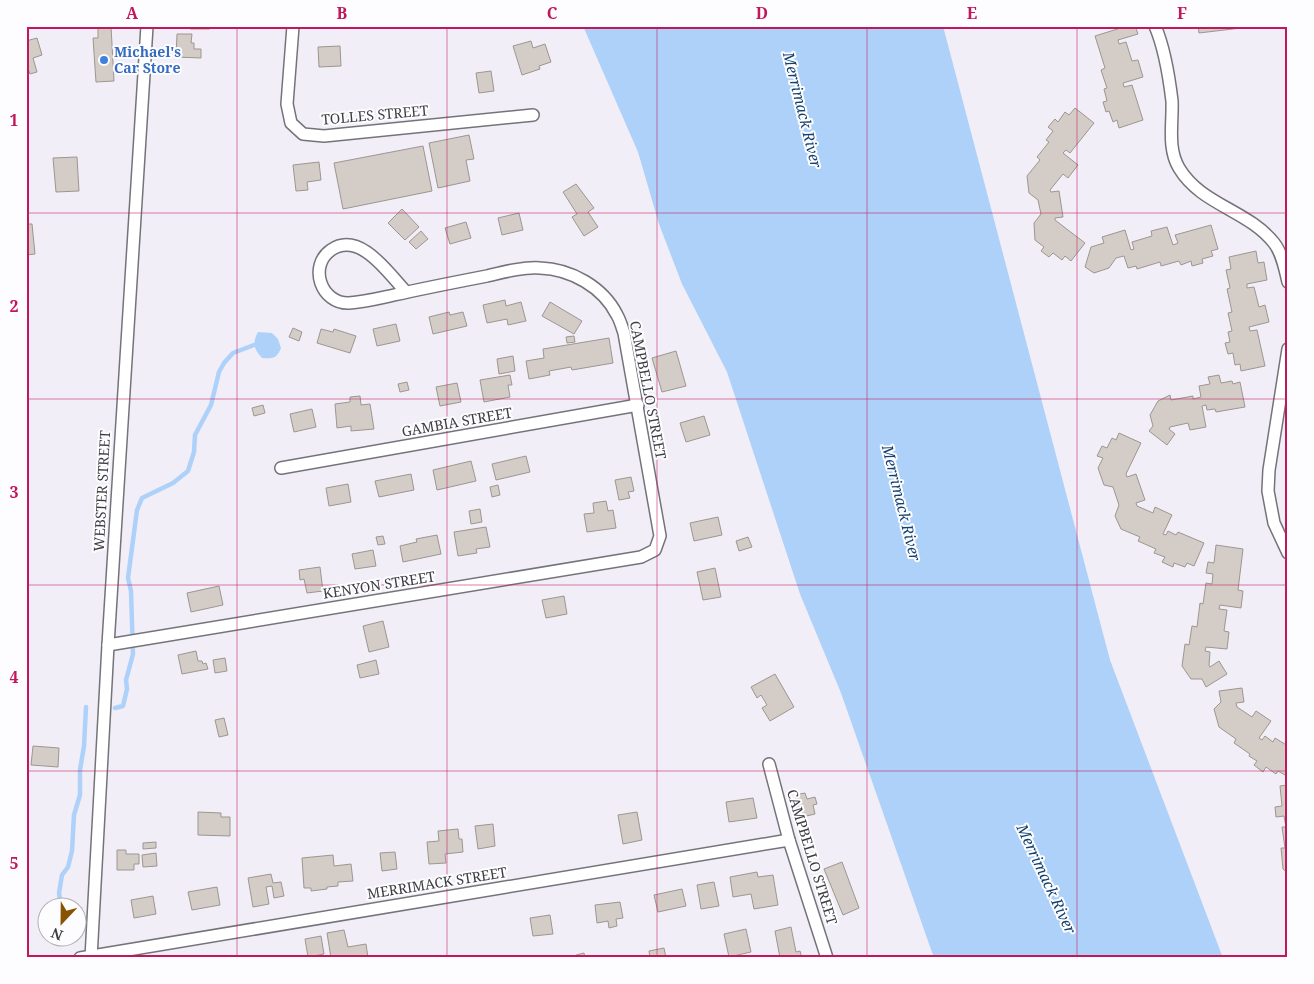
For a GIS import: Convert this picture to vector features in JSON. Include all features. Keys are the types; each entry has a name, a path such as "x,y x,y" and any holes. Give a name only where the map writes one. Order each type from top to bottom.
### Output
{"street":[{"name":"WEBSTER STREET","path":"87,957 147,26"},
{"name":"TOLLES STREET","path":"293,26 287,104 291,122 303,134 324,136 533,115"},
{"path":"1155,26 1162,45 1170,85 1172,146 1178,167 1187,180 1198,190 1251,223 1274,243 1281,255 1288,282"},
{"name":"CAMPBELLO STREET","path":"406,292 370,253 362,247 352,244 342,245 333,249 320,263 320,282 330,297 339,302 357,302 514,270 540,268 557,270 576,276 591,285 605,297 617,315 624,333 638,405 660,536 654,550"},
{"path":"1288,349 1269,470 1268,491 1274,523 1288,553"},
{"name":"GAMBIA STREET","path":"281,468 638,405"},
{"name":"KENYON STREET","path":"108,644 640,557 654,550"},
{"name":"CAMPBELLO STREET","path":"769,764 789,840 827,958"},
{"name":"MERRIMACK STREET","path":"87,957 789,840"}],"water":[{"name":"Merrimack River","path":"583,26 943,26 1110,660 1223,958 934,958 841,693 800,594 727,372 682,284 659,224 638,152"},
{"path":"258,332 272,333 278,339 281,348 276,356 262,358 259,355 255,343"}],"building":[{"name":"Michael's Car Store","path":"98,26 111,26 114,81 96,82 93,38 98,38"},
{"path":"191,26 209,26 209,29 191,29"},
{"path":"1127,26 1135,26 1138,34 1118,40 1119,44 1126,42 1132,61 1138,60 1143,77 1123,83 1124,87 1132,85 1143,120 1119,128 1117,120 1113,122 1109,111 1106,112 1103,102 1107,101 1104,89 1107,88 1101,70 1105,68 1095,36"},
{"path":"1198,26 1258,26 1199,33"},
{"path":"177,34 192,34 191,43 194,43 194,49 201,49 201,58 176,57"},
{"path":"37,38 42,55 33,58 37,72 30,74 26,63 26,41"},
{"path":"531,41 533,48 545,44 551,62 539,66 540,69 522,75 513,46"},
{"path":"340,46 341,66 319,67 318,47"},
{"path":"491,71 494,91 479,93 476,73"},
{"path":"1075,108 1094,123 1070,153 1066,150 1063,153 1078,165 1068,178 1063,174 1050,190 1051,192 1059,191 1063,217 1055,218 1055,220 1085,243 1071,261 1065,256 1062,260 1053,253 1049,257 1041,251 1044,247 1035,240 1034,223 1041,214 1038,200 1029,193 1027,176 1040,160 1037,157 1049,142 1046,140 1053,131 1048,127 1055,119 1058,122 1065,112 1069,115"},
{"path":"469,135 474,159 466,160 470,181 438,188 429,143"},
{"path":"423,146 432,191 343,209 334,163"},
{"path":"77,157 79,191 56,192 53,158"},
{"path":"319,162 321,180 307,182 308,190 296,191 293,165"},
{"path":"576,184 594,208 588,212 598,227 584,236 572,217 577,214 563,192"},
{"path":"402,209 419,227 405,240 388,223"},
{"path":"519,213 523,230 502,235 498,218"},
{"path":"466,222 471,238 450,244 445,228"},
{"path":"26,224 32,224 35,254 26,255"},
{"path":"1211,225 1218,249 1211,251 1213,256 1202,259 1203,263 1192,266 1191,261 1181,265 1179,261 1161,266 1160,262 1137,269 1136,266 1128,268 1124,256 1116,258 1109,268 1094,273 1085,267 1091,247 1104,243 1102,237 1125,230 1131,250 1134,249 1132,242 1152,236 1151,231 1167,227 1173,245 1178,243 1175,235"},
{"path":"421,231 428,239 416,249 409,242"},
{"path":"1256,251 1258,263 1264,262 1267,280 1247,284 1247,288 1254,287 1259,307 1265,305 1269,322 1249,327 1250,331 1257,330 1265,366 1241,371 1240,364 1235,365 1233,353 1228,354 1225,343 1230,342 1228,332 1232,331 1228,313 1232,312 1227,289 1230,288 1226,270 1231,269 1229,257"},
{"path":"505,300 506,306 521,302 526,321 508,325 507,319 487,323 483,305"},
{"path":"550,302 582,321 574,334 542,316"},
{"path":"449,312 450,315 463,312 467,326 433,334 429,317"},
{"path":"396,324 400,341 377,346 373,329"},
{"path":"293,328 302,332 299,341 289,337"},
{"path":"321,329 333,332 334,329 356,336 350,353 317,343"},
{"path":"574,336 575,342 567,343 566,337"},
{"path":"609,338 613,363 572,370 571,367 549,371 550,375 529,379 526,361 544,358 543,349"},
{"path":"676,351 686,386 662,392 652,358"},
{"path":"513,356 515,371 499,374 497,359"},
{"path":"510,375 512,385 508,385 510,397 484,402 480,380"},
{"path":"1219,375 1221,383 1232,381 1233,384 1240,382 1245,407 1216,412 1215,409 1207,410 1206,405 1202,406 1206,427 1190,430 1188,423 1170,427 1169,429 1175,434 1167,445 1149,431 1153,426 1150,415 1158,401 1170,395 1171,400 1193,396 1193,399 1201,397 1199,386 1210,384 1208,377"},
{"path":"407,382 409,390 400,392 398,384"},
{"path":"457,383 461,402 440,406 436,387"},
{"path":"360,396 361,405 370,404 374,429 351,431 351,426 337,428 335,404 350,402 350,397"},
{"path":"263,405 265,413 254,416 252,408"},
{"path":"312,409 316,427 294,432 290,414"},
{"path":"704,416 710,435 686,442 680,423"},
{"path":"1119,433 1141,443 1126,474 1127,477 1136,474 1145,500 1136,503 1137,506 1153,513 1155,507 1172,515 1163,534 1166,535 1168,531 1176,535 1178,532 1204,543 1194,566 1187,563 1185,567 1174,563 1173,567 1162,562 1165,557 1154,553 1156,549 1138,541 1140,537 1121,529 1115,516 1119,505 1113,487 1104,485 1098,468 1103,458 1097,456 1102,446 1107,448 1112,438 1116,440"},
{"path":"526,456 530,472 496,480 492,464"},
{"path":"471,461 476,481 437,490 433,470"},
{"path":"411,474 414,490 379,497 375,481"},
{"path":"631,477 634,491 628,492 630,498 619,500 615,480"},
{"path":"348,484 351,502 329,506 326,488"},
{"path":"498,485 500,495 492,497 490,487"},
{"path":"606,501 608,511 613,510 616,528 587,532 584,514 594,513 593,503"},
{"path":"480,509 482,522 471,524 469,511"},
{"path":"718,517 722,535 694,541 690,523"},
{"path":"486,527 490,547 476,549 477,553 458,556 454,532"},
{"path":"437,535 441,554 403,562 400,546 417,542 416,539"},
{"path":"383,536 385,544 378,545 376,537"},
{"path":"748,537 752,547 739,551 736,541"},
{"path":"1216,545 1243,549 1238,590 1243,591 1241,608 1220,605 1219,609 1227,610 1224,631 1229,632 1227,649 1206,647 1205,651 1210,652 1210,667 1219,661 1227,674 1206,687 1202,679 1191,679 1182,666 1185,644 1189,645 1192,626 1197,627 1200,603 1203,604 1206,583 1212,584 1213,574 1206,573 1208,562 1214,563"},
{"path":"373,550 376,566 355,569 352,554"},
{"path":"320,567 323,591 307,593 304,579 300,580 299,570"},
{"path":"715,568 721,597 703,600 697,572"},
{"path":"219,586 223,605 191,612 187,593"},
{"path":"564,596 567,614 546,618 542,600"},
{"path":"383,621 389,647 369,652 363,626"},
{"path":"196,651 198,661 202,661 203,664 206,663 208,669 182,674 178,655"},
{"path":"225,658 227,671 215,673 213,660"},
{"path":"376,660 379,674 360,678 357,665"},
{"path":"775,674 794,707 770,721 762,708 767,705 761,695 757,698 751,687"},
{"path":"1242,688 1244,702 1236,703 1237,707 1252,717 1256,711 1271,721 1259,738 1262,740 1265,736 1273,742 1275,738 1288,746 1288,771 1285,775 1278,771 1276,774 1266,767 1263,772 1254,765 1257,761 1249,756 1250,754 1234,743 1236,739 1219,727 1214,709 1221,702 1219,691"},
{"path":"224,718 228,735 219,737 215,720"},
{"path":"33,746 59,748 58,767 31,765"},
{"path":"1288,785 1288,873 1283,869 1281,848 1285,848 1282,827 1286,827 1284,816 1276,817 1275,807 1282,806 1280,786"},
{"path":"805,793 807,799 815,797 817,804 813,805 815,814 798,818 794,801 796,800 795,795"},
{"path":"753,798 757,818 729,822 726,802"},
{"path":"198,812 221,813 221,817 230,817 230,836 198,835"},
{"path":"637,812 642,840 623,844 618,815"},
{"path":"493,824 495,846 478,849 475,826"},
{"path":"458,829 459,839 462,839 463,852 445,854 446,863 429,864 427,842 439,841 438,831"},
{"path":"156,842 156,848 143,849 143,843"},
{"path":"117,850 126,850 126,854 139,854 139,864 134,864 134,870 117,870"},
{"path":"395,852 397,869 382,871 380,853"},
{"path":"156,853 157,866 143,867 142,855"},
{"path":"333,855 334,866 351,864 353,881 338,882 338,886 327,887 327,889 311,891 311,888 304,888 302,858"},
{"path":"842,862 859,908 843,915 824,869"},
{"path":"757,872 758,877 773,875 778,905 754,909 751,894 733,897 730,877"},
{"path":"271,874 273,883 281,882 284,896 274,898 272,886 266,887 269,904 253,907 248,878"},
{"path":"714,882 719,906 701,909 697,885"},
{"path":"217,887 220,905 192,910 188,892"},
{"path":"682,889 686,906 658,912 654,895"},
{"path":"153,896 156,914 134,918 131,900"},
{"path":"620,902 623,918 616,919 617,926 609,928 608,921 597,923 595,905"},
{"path":"550,915 553,934 533,936 530,918"},
{"path":"791,927 796,952 800,951 802,958 780,958 775,931"},
{"path":"746,929 751,952 729,957 724,934"},
{"path":"344,930 348,947 366,944 368,958 331,958 327,933"},
{"path":"321,936 324,954 308,957 305,939"},
{"path":"664,948 666,958 650,958 649,951"},
{"path":"584,953 585,958 577,958 576,955"}],"waterway":[{"path":"115,708 123,706 127,689 126,680 133,654 131,591 128,578 137,510 142,498 173,483 188,471 194,452 195,435 211,405 219,372 233,353 254,345"},
{"path":"59,896 62,875 68,867 72,851 74,815 80,795 80,770 84,746 86,707"}],"place":[{"name":"Michael's Car Store","path":"104,60"}]}
